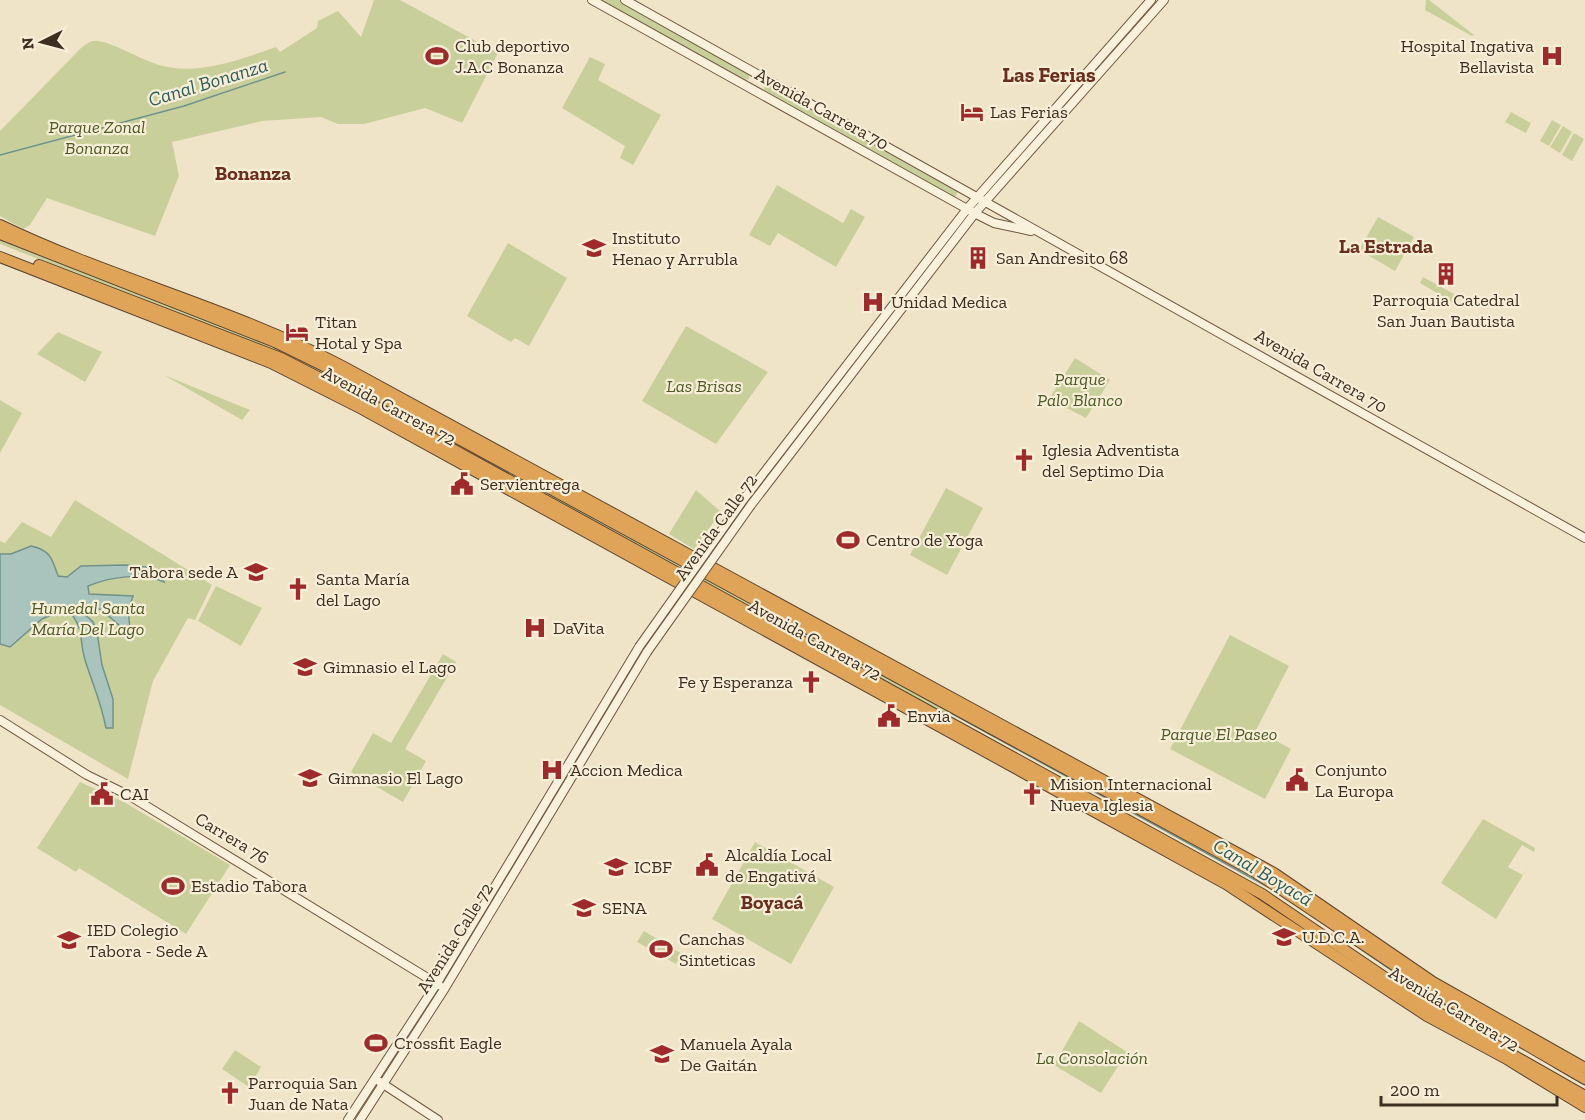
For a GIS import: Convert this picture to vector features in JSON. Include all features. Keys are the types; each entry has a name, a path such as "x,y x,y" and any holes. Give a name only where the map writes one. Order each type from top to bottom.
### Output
{"highway":[{"name":"Avenida Carrera 72","path":"0,225 296,342 441,419 1274,873 1433,982 1585,1068"},
{"name":"Avenida Carrera 72","path":"0,234 292,350 411,413 1269,880 1432,991 1585,1079"},
{"path":"21,235 36,250"},
{"name":"Avenida Carrera 72","path":"0,249 281,358 482,465 1262,894 1427,1006 1585,1096"},
{"name":"Avenida Carrera 72","path":"0,257 283,368 499,484 1226,884 1427,1016 1505,1058 1585,1107"},
{"path":"228,314 245,330"},
{"path":"411,413 441,419"},
{"path":"482,465 499,484"},
{"path":"597,504 611,521"},
{"path":"759,601 783,604"},
{"path":"790,636 799,651"},
{"path":"848,640 866,660"},
{"path":"816,660 837,662"},
{"path":"983,723 1001,724"},
{"path":"971,745 996,748"},
{"path":"1170,816 1176,830"},
{"path":"1542,1042 1549,1057"},
{"path":"1505,1058 1523,1059"},
{"path":"1552,1076 1559,1091"}],"main road":[{"name":"Avenida Carrera 70","path":"592,0 994,223 1041,233"},
{"name":"Avenida Carrera 70","path":"625,0 1585,538"},
{"name":"Avenida Calle 72","path":"360,1120 639,647 971,211 1151,0"},
{"name":"Avenida Calle 72","path":"980,200 1076,100 1164,0"},
{"path":"1076,100 1080,89 1109,48"},
{"name":"Avenida Calle 72","path":"348,1120 374,1079 441,986 647,652 747,503"},
{"name":"Carrera 76","path":"0,720 87,775 133,798 441,986"},
{"path":"374,1079 438,1120"}],"green space":[{"name":"Parque Zonal Bonanza","path":"374,0 400,0 498,53 462,123 425,108 364,124 338,124 321,117 262,121 172,142 179,176 155,236 47,198 30,225 23,229 0,216 0,131 81,48 89,43 104,42 163,66 191,69 206,67 235,61 276,47 280,52 317,28 318,21 338,11 361,37"},
{"path":"600,0 619,0 749,73 749,79 745,80"},
{"path":"1426,0 1429,0 1474,35 1425,10"},
{"path":"590,57 605,64 598,80 661,115 633,165 620,158 625,146 562,108"},
{"path":"764,87 769,87 958,192 954,198 764,92"},
{"path":"1511,112 1531,123 1526,133 1505,122"},
{"path":"1552,120 1561,125 1549,146 1540,141"},
{"path":"1563,126 1572,132 1560,153 1550,147"},
{"path":"1574,133 1584,139 1572,161 1562,155"},
{"path":"777,185 843,223 851,209 865,217 836,267 778,233 770,246 749,235"},
{"path":"1378,217 1414,237 1395,271 1359,250"},
{"path":"0,238 286,351 284,355 0,244"},
{"path":"508,243 567,278 529,346 515,338 511,342 467,316"},
{"path":"1423,277 1456,295 1452,302 1420,283"},
{"name":"Las Brisas","path":"686,326 768,372 716,444 642,401"},
{"path":"58,332 102,352 85,382 37,354"},
{"name":"Parque Palo Blanco","path":"1075,358 1110,380 1086,418 1049,399"},
{"path":"164,375 250,410 242,420"},
{"path":"342,379 949,708 946,715 340,383"},
{"path":"0,400 22,413 0,453"},
{"path":"946,488 983,508 947,575 910,555"},
{"path":"696,490 721,512 694,549 669,534"},
{"name":"Humedal Santa María Del Lago","path":"75,500 212,585 195,620 188,618 153,681 128,779 0,705 0,541 5,543 22,522 51,537"},
{"path":"216,586 262,608 241,646 198,621"},
{"name":"Parque El Paseo","path":"1230,635 1289,666 1256,730 1291,749 1265,799 1170,749"},
{"path":"443,654 456,662 405,749 426,761 403,802 351,772 373,733 391,743"},
{"path":"80,782 124,802 230,865 186,934 79,868 76,872 37,848"},
{"path":"1483,819 1535,848 1534,852 1522,845 1508,867 1523,875 1538,851 1496,919 1441,883"},
{"path":"755,842 834,887 791,964 712,919"},
{"name":"Canchas Sinteticas","path":"644,931 682,954 676,964 637,942"},
{"name":"La Consolación","path":"1079,1021 1127,1052 1101,1093 1054,1065"},
{"path":"235,1050 261,1067 249,1087 222,1069"}],"water":[{"path":"31,546 42,550 49,556 58,576 67,577 81,566 126,565 146,567 161,575 164,582 136,576 106,580 88,586 89,594 133,596 128,611 131,636 102,610 82,604 79,609 93,622 97,632 102,665 113,699 113,728 106,728 85,660 79,628 67,608 42,619 10,647 0,644 0,554 11,554"}],"waterway":[{"name":"Canal Bonanza","path":"0,155 184,106 285,72"},
{"name":"Canal Boyacá","path":"951,713 1268,887"},
{"name":"Canal Boyacá","path":"1312,916 1429,996 1490,1030"},
{"name":"Canal Boyacá","path":"1554,1067 1585,1085"}],"place":[{"name":"Club deportivo J.A.C Bonanza","path":"437,56"},
{"name":"Hospital Ingativa Bellavista","path":"1552,56"},
{"name":"Las Ferias","path":"972,112"},
{"name":"Instituto Henao y Arrubla","path":"594,248"},
{"name":"San Andresito 68","path":"978,258"},
{"name":"Parroquia Catedral San Juan Bautista","path":"1446,274"},
{"name":"Unidad Medica","path":"873,302"},
{"name":"Titan Hotal y Spa","path":"297,332"},
{"name":"Iglesia Adventista del Septimo Dia","path":"1024,460"},
{"name":"Servientrega","path":"462,484"},
{"name":"Centro de Yoga","path":"848,540"},
{"name":"Tabora sede A","path":"256,572"},
{"name":"Santa María del Lago","path":"298,589"},
{"name":"DaVita","path":"535,628"},
{"name":"Gimnasio el Lago","path":"305,667"},
{"name":"Fe y Esperanza","path":"811,682"},
{"name":"Envia","path":"889,716"},
{"name":"Accion Medica","path":"552,770"},
{"name":"Gimnasio El Lago","path":"310,778"},
{"name":"Conjunto La Europa","path":"1297,780"},
{"name":"CAI","path":"102,794"},
{"name":"Mision Internacional Nueva Iglesia","path":"1032,794"},
{"name":"Alcaldía Local de Engativá","path":"707,865"},
{"name":"ICBF","path":"616,867"},
{"name":"Estadio Tabora","path":"173,886"},
{"name":"SENA","path":"584,908"},
{"name":"U.D.C.A.","path":"1284,937"},
{"name":"IED Colegio Tabora - Sede A","path":"69,940"},
{"name":"Canchas Sinteticas","path":"661,949"},
{"name":"Crossfit Eagle","path":"376,1043"},
{"name":"Manuela Ayala De Gaitán","path":"662,1054"},
{"name":"Parroquia San Juan de Nata","path":"230,1093"}],"district":[{"name":"Las Ferias","path":"1049,74"},
{"name":"Bonanza","path":"253,173"},
{"name":"La Estrada","path":"1386,246"},
{"name":"Boyacá","path":"772,902"}]}
